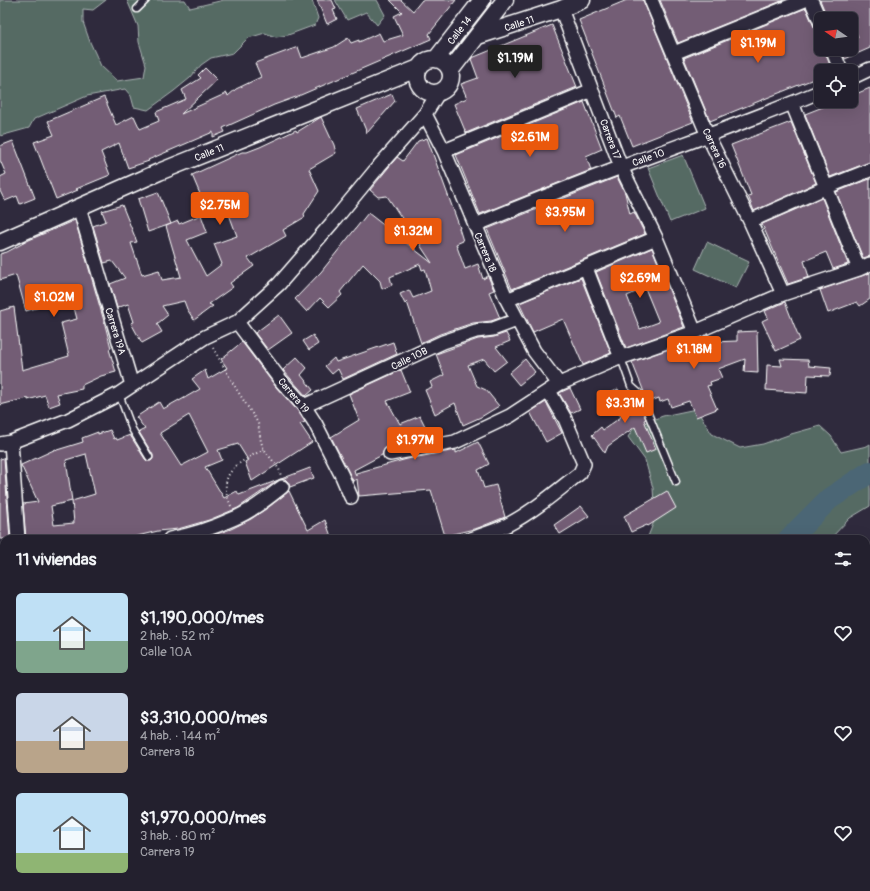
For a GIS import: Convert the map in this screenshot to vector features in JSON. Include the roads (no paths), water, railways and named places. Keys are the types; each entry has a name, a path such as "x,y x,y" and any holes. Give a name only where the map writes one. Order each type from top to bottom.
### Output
{"street":[{"name":"Calle 14","path":"436,59 482,0"},
{"name":"Calle 14","path":"450,71 504,0"},
{"name":"Calle 11","path":"478,36 561,9 582,0"},
{"name":"Carrera 16","path":"651,0 708,136 750,221 783,294"},
{"path":"674,52 805,0"},
{"path":"812,0 817,12"},
{"name":"Carrera 17","path":"561,9 621,167 656,238 695,332"},
{"path":"436,59 447,65 451,78 445,89 439,92 426,91 418,81 417,74 419,68 424,63 429,60 436,59"},
{"name":"Calle 11","path":"0,242 160,172 419,68"},
{"path":"858,75 870,69"},
{"path":"444,151 592,90"},
{"path":"18,535 6,443 68,420 119,394 205,338 237,322 279,284 332,224 379,166 425,114 439,92"},
{"name":"Calle 10","path":"475,225 621,167 708,136 814,94"},
{"path":"390,454 455,442 510,416 554,388 621,358 695,332 783,294 865,266 827,187 792,103"},
{"name":"Carrera 18","path":"425,114 444,151 507,300 554,388 565,420 584,464 582,470 570,481 519,519 481,535"},
{"path":"750,221 870,170"},
{"name":"Carrera 19A","path":"79,207 132,385"},
{"path":"507,300 656,238"},
{"path":"586,268 621,358"},
{"name":"Calle 10B","path":"304,406 443,342 476,331 492,329 517,320"},
{"name":"Carrera 19","path":"237,322 282,382 304,406 316,423 351,497"},
{"path":"187,535 238,517 261,503 282,487"}],"lane":[{"path":"137,9 146,0"},
{"path":"621,358 631,386 640,394 676,482"},
{"path":"119,394 132,429 149,457"}],"waterway":[{"path":"793,535 829,499 870,472"}]}
